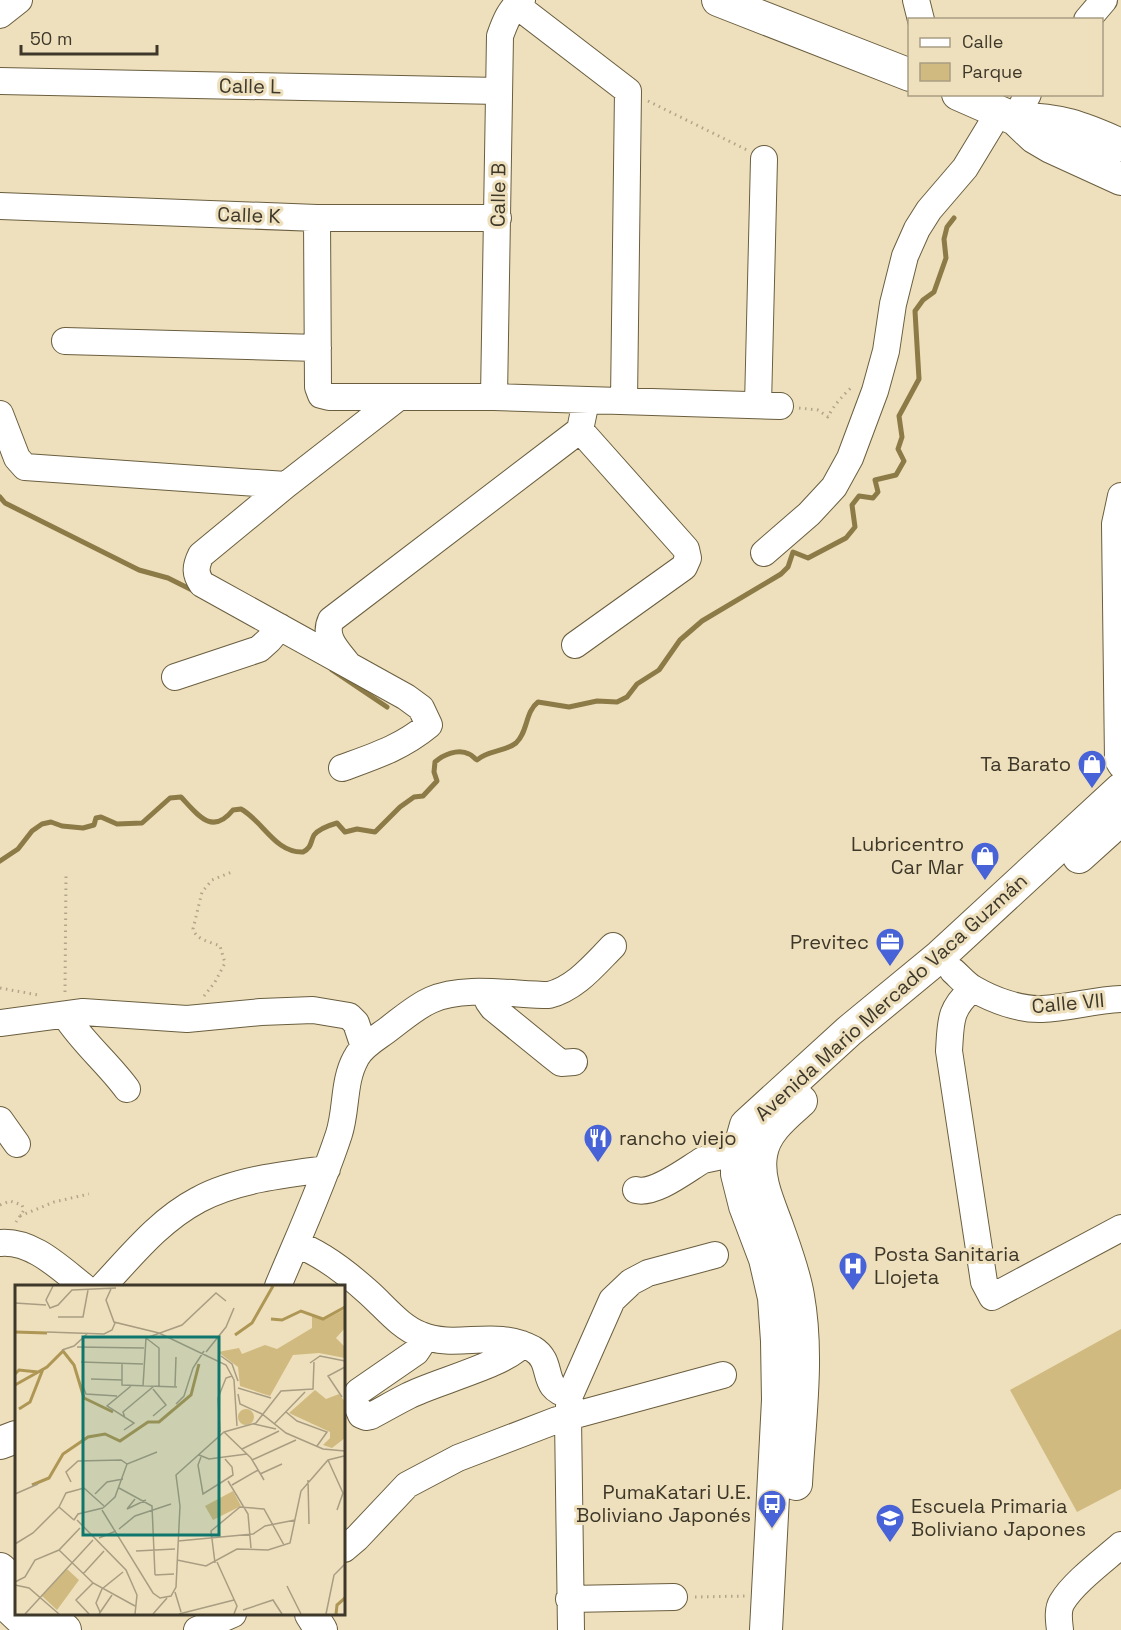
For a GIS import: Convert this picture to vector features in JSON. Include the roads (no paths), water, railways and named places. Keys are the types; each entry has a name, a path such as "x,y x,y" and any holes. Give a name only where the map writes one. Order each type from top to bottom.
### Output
{"main road":[{"path":"718,0 908,75"},
{"path":"995,104 1038,118 1081,127 1121,145"},
{"path":"995,104 1034,137 1121,179"},
{"name":"Avenida Mario Mercado Vaca Guzmán","path":"766,1630 787,1432 802,1355 798,1297 767,1232 740,1185 737,1157 746,1125 849,1031 955,972 1121,789"},
{"name":"Avenida Mario Mercado Vaca Guzmán","path":"767,1232 760,1167 761,1154 767,1137 778,1122 860,1046 955,972 1121,819"},
{"name":"Avenida Mario Mercado Vaca Guzmán","path":"786,1630 787,1432"},
{"path":"0,1443 15,1437"},
{"path":"0,1465 15,1460"},
{"path":"0,1569 15,1583"},
{"path":"0,1599 15,1613"},
{"path":"17,1615 33,1630"},
{"path":"49,1615 65,1630"},
{"path":"289,1615 298,1630"},
{"path":"312,1615 321,1630"}],"street":[{"path":"0,15 19,0"},
{"path":"916,0 920,18"},
{"path":"1089,18 1104,0"},
{"path":"519,3 628,91 624,401"},
{"name":"Calle B","path":"494,397 500,36 506,18 519,3"},
{"name":"Calle L","path":"0,81 499,91"},
{"path":"764,553 809,514 834,487 850,458 878,382 886,351 895,293 905,256 929,210 965,168 995,104"},
{"path":"317,218 318,387 321,395 494,397 769,406 764,159"},
{"name":"Calle K","path":"0,206 317,218 498,218"},
{"path":"65,341 318,348"},
{"path":"342,768 394,749 429,725 421,708 406,697 202,584 196,576 196,565 201,555 399,397"},
{"path":"349,666 328,637 328,627 338,613 580,430 586,401"},
{"path":"0,414 17,458 25,467 286,485"},
{"path":"575,645 676,574 684,567 688,558 686,549 580,430"},
{"path":"1121,496 1115,524 1118,760 1121,765"},
{"path":"175,677 259,649 280,627"},
{"path":"279,1285 327,1169 340,1130 345,1091 351,1071 355,1058 364,1047 409,1013 432,999 456,994 549,995 560,992 570,987 613,946"},
{"path":"955,972 958,1001 952,1019 949,1050 984,1282 992,1297 1121,1228"},
{"name":"Calle VII","path":"955,972 1004,1002 1030,1009 1121,999"},
{"path":"488,993 488,1001 493,1008 552,1056 561,1063 574,1062"},
{"path":"0,1023 83,1012 187,1018 313,1010 349,1016 356,1023 364,1047"},
{"path":"65,1015 112,1068 127,1089"},
{"path":"0,1120 17,1144"},
{"path":"636,1190 643,1192 654,1189 711,1157 737,1157"},
{"path":"105,1285 151,1235 199,1199 249,1181 327,1169"},
{"path":"3,1243 23,1246 40,1255 58,1265 81,1285"},
{"path":"296,1244 307,1248 331,1264 367,1291 408,1328 426,1337 435,1340 506,1339 537,1351 546,1362 548,1378 554,1389 561,1394 569,1406 571,1630"},
{"path":"345,1548 408,1485 427,1473 486,1446 557,1420 569,1406 612,1300 631,1281 648,1273 715,1255"},
{"path":"426,1337 416,1352 358,1392 355,1401 361,1415 371,1416 409,1395 501,1359 517,1351 522,1344"},
{"path":"569,1406 723,1375"},
{"path":"1060,1630 1061,1603 1071,1590 1121,1545"},
{"path":"569,1599 674,1597"},
{"path":"197,1630 231,1615"}],"waterway":[{"path":"0,861 18,849 32,831 42,824 51,822 62,826 83,828 94,825 96,818 101,817 117,824 142,823 170,798 181,797 199,816 212,822 225,818 233,810 241,809 277,842 293,851 303,852 309,847 316,833 337,823 345,832 357,829 375,832 400,807 414,797 423,796 437,781 434,772 435,762 442,757 451,753 465,752 477,760 486,754 512,746 523,733 531,711 538,702 569,707 597,701 617,702 627,697 637,684 659,670 680,640 702,621 781,574 788,567 793,552 808,558 846,538 855,527 852,505 859,496 873,498 878,492 875,480 896,475 904,461 898,449 902,437 899,416 919,379 915,311 923,300 934,292 946,258 944,239 947,227 954,218"},
{"path":"0,497 5,503 139,570 168,578 194,591"},
{"path":"332,670 387,707"}],"place":[{"name":"Ta Barato","path":"1092,790"},
{"name":"Lubricentro Car Mar","path":"985,882"},
{"name":"Previtec","path":"890,968"},
{"name":"rancho viejo","path":"598,1164"},
{"name":"Posta Sanitaria Llojeta","path":"853,1292"},
{"name":"PumaKatari U.E. Boliviano Japonés","path":"772,1530"},
{"name":"Escuela Primaria Boliviano Japones","path":"890,1544"}]}
